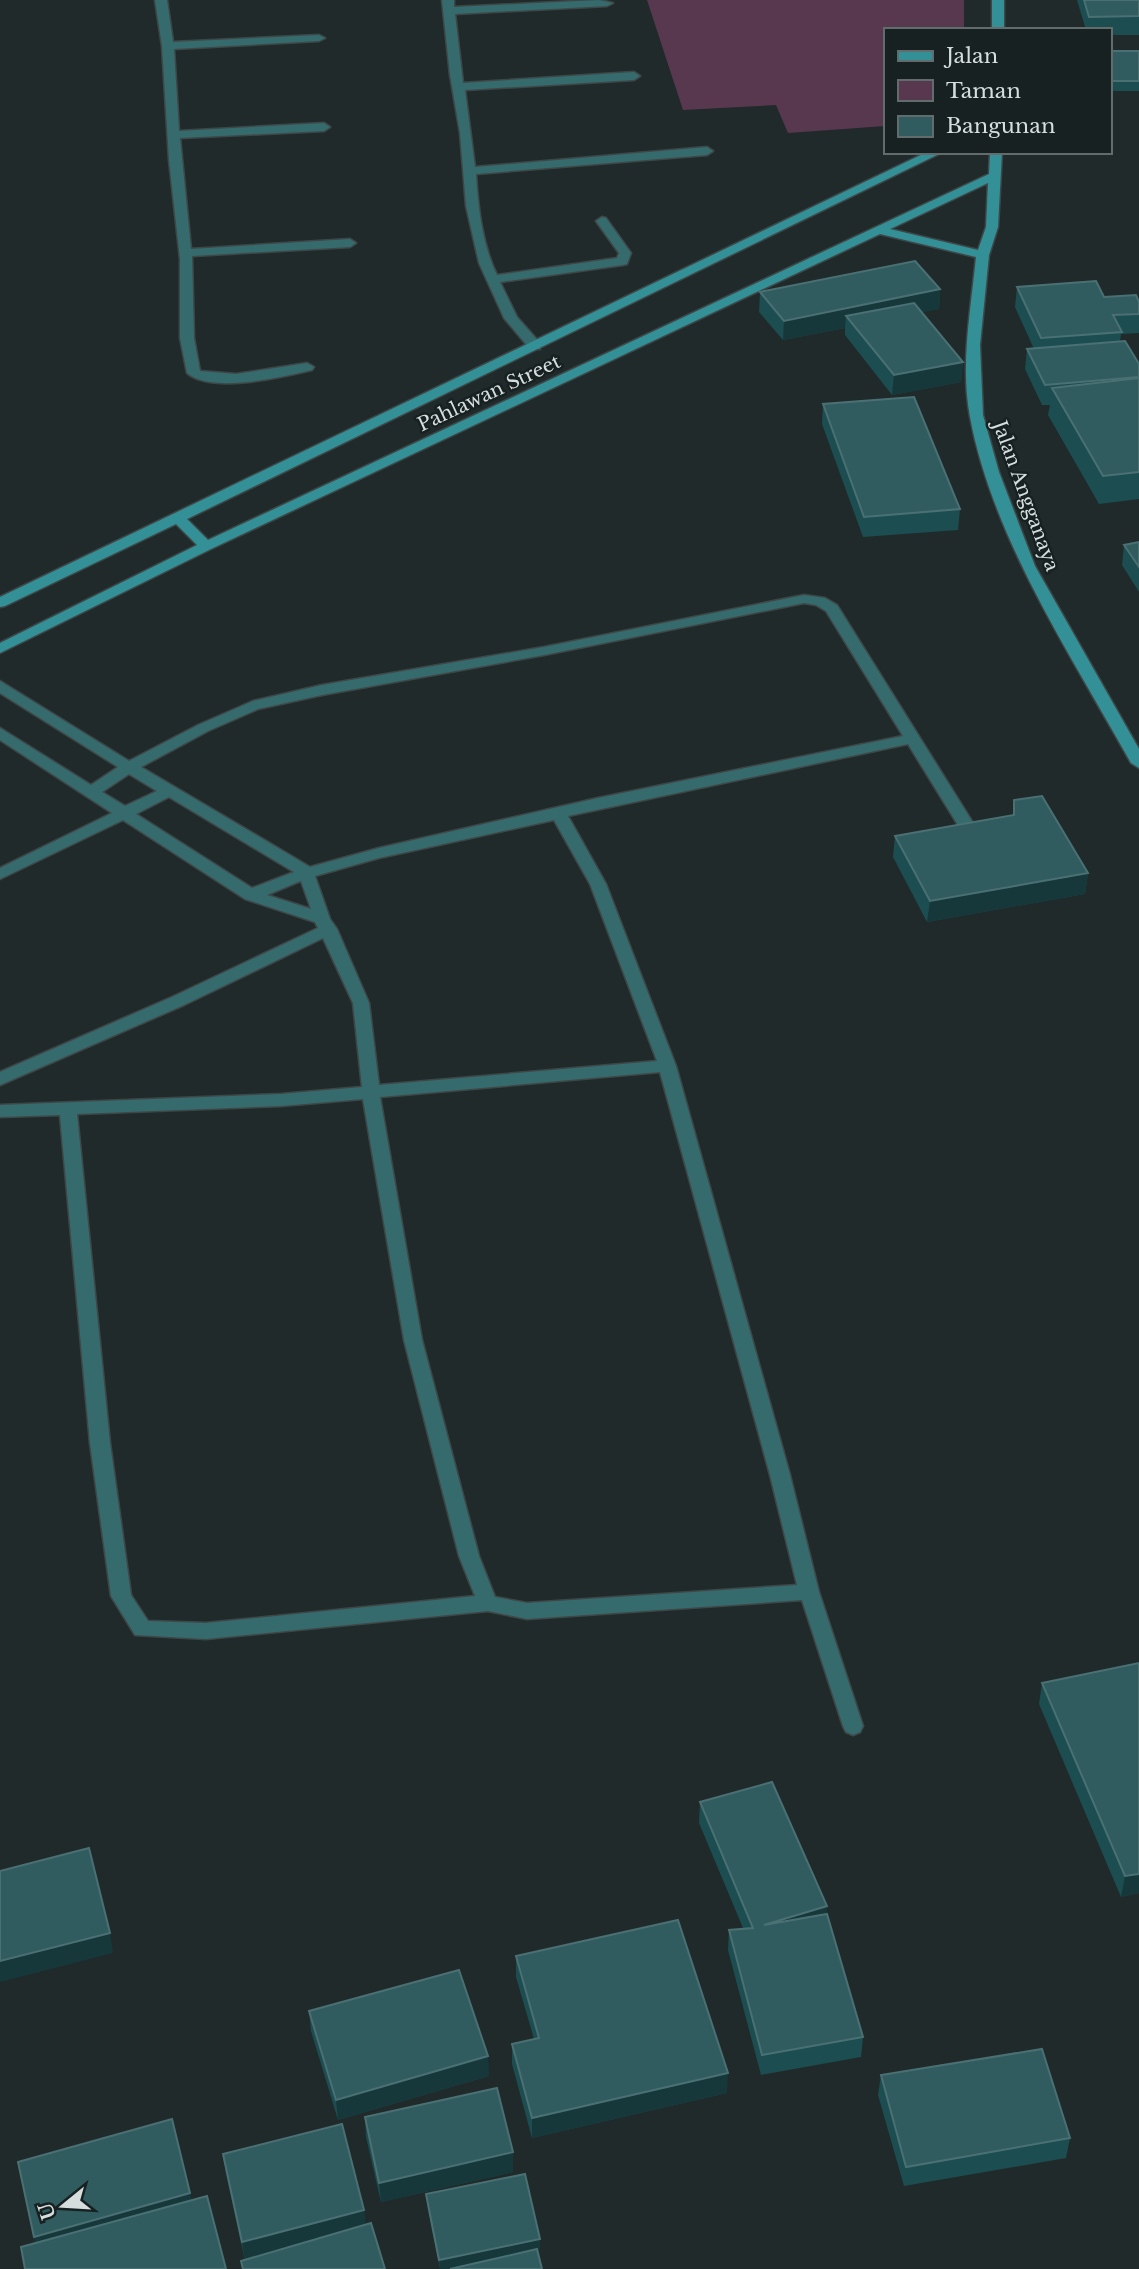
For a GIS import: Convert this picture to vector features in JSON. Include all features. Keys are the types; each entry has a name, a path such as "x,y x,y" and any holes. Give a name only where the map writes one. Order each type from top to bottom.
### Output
{"street":[{"path":"161,0 168,46 173,135 185,253 187,338 194,373 211,379 307,367"},
{"path":"998,28 999,0"},
{"path":"535,346 511,318 485,263 472,206 449,5 607,3"},
{"path":"168,46 319,38"},
{"path":"458,87 634,76"},
{"path":"173,135 324,127"},
{"path":"469,171 707,151"},
{"name":"Pahlawan Street","path":"0,603 933,154"},
{"name":"Jalan Angganaya","path":"996,154 992,227 983,255 974,345 976,415 992,472 1028,566 1139,763"},
{"name":"Pahlawan Street","path":"0,649 206,546 996,175"},
{"path":"493,279 623,261 625,253 603,221"},
{"path":"881,231 983,255"},
{"path":"185,253 350,243"},
{"path":"177,517 206,546"},
{"path":"90,792 129,767 203,728 253,706 322,690 544,651 804,599 820,601 832,608 967,827"},
{"path":"0,686 129,767 306,872 325,924 362,1003 372,1094 413,1340 468,1556 488,1603"},
{"path":"0,733 251,895 325,924"},
{"path":"251,895 306,872 398,848 559,814 634,795 914,738"},
{"path":"0,874 169,791"},
{"path":"559,814 598,884 667,1066 780,1475 809,1592 853,1726"},
{"path":"0,1079 178,1001 325,924"},
{"path":"0,1111 372,1094 667,1066"},
{"path":"68,1108 100,1443 121,1596 142,1629 206,1631 488,1603 527,1611 809,1592"}],"green space":[{"path":"647,0 964,0 964,28 884,28 884,126 788,133 776,105 683,110"}],"building":[{"path":"1084,0 1139,0 1139,16 1089,17"},
{"path":"1111,51 1139,51 1139,81 1111,81"},
{"path":"915,261 940,289 784,321 760,292"},
{"path":"1096,281 1104,297 1136,295 1139,314 1113,315 1122,332 1041,338 1017,287"},
{"path":"914,303 963,362 894,375 846,316"},
{"path":"1125,341 1139,364 1139,377 1045,385 1027,349"},
{"path":"1139,378 1139,472 1103,476 1052,388"},
{"path":"914,397 960,509 864,517 823,404"},
{"path":"1139,542 1139,567 1124,545"},
{"path":"1042,796 1088,873 930,901 895,836 1014,815 1014,800"},
{"path":"1139,1663 1139,1874 1125,1876 1042,1683"},
{"path":"772,1782 827,1906 764,1925 827,1914 863,2037 762,2055 729,1930 753,1928 700,1802"},
{"path":"89,1848 110,1933 0,1961 0,1871"},
{"path":"678,1920 728,2073 532,2118 512,2044 539,2038 516,1956"},
{"path":"459,1970 488,2056 336,2100 309,2011"},
{"path":"1042,2049 1070,2138 906,2167 881,2075"},
{"path":"497,2088 513,2152 379,2183 365,2117"},
{"path":"172,2119 190,2193 34,2237 18,2162"},
{"path":"342,2124 364,2210 242,2242 223,2154"},
{"path":"525,2174 540,2239 439,2260 426,2194"},
{"path":"207,2196 226,2269 25,2269 21,2247"},
{"path":"371,2223 385,2269 243,2269 241,2261"},
{"path":"537,2249 542,2269 450,2269"}]}
